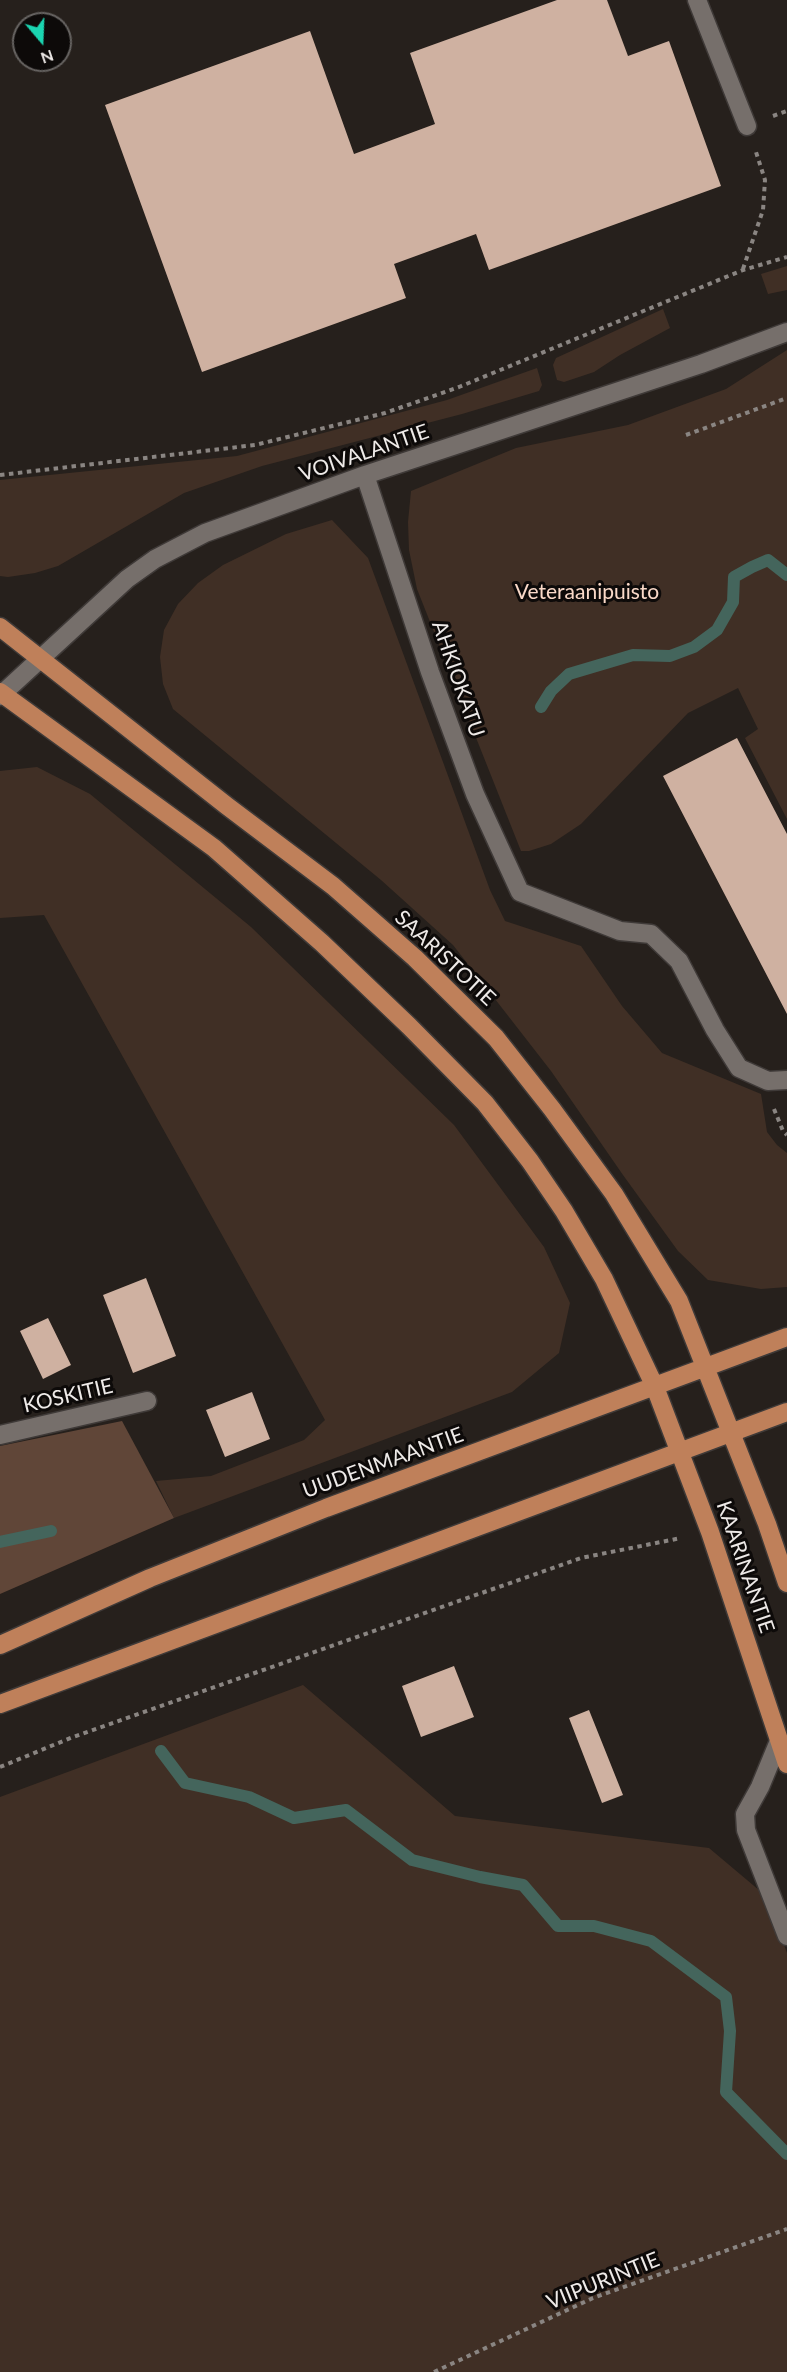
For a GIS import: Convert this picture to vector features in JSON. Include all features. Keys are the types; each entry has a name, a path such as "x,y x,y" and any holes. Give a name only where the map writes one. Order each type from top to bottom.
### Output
{"main road":[{"name":"SAARISTOTIE","path":"0,627 226,807 333,886 415,958 496,1038 552,1109 614,1194 679,1301 731,1432"},
{"path":"1,694 214,848 322,943 485,1103 530,1161 564,1211 604,1279 655,1387"},
{"name":"UUDENMAANTIE","path":"0,1644 150,1578 315,1512 787,1337"},
{"name":"KAARINANTIE","path":"655,1387 710,1532 787,1764"},
{"path":"0,1704 787,1412"},
{"name":"KAARINANTIE","path":"731,1432 787,1583"}],"street":[{"path":"697,0 747,126"},
{"name":"VOIVALANTIE","path":"1,694 127,579 155,559 205,533 365,475 701,364 787,332"},
{"name":"AHKIOKATU","path":"365,475 434,683 475,794 520,892 620,931 651,934 678,961 715,1030 739,1068 768,1081 787,1080"},
{"name":"KOSKITIE","path":"0,1435 147,1401"},
{"path":"779,1741 760,1787 745,1814 746,1830 787,1936"}],"path":[{"path":"743,270 763,210 765,180 747,126"},
{"path":"0,475 255,445 385,413 470,383 743,270 787,257"},
{"path":"686,435 787,398"},
{"path":"0,1767 73,1737 581,1558 710,1532"},
{"name":"VIIPURINTIE","path":"434,2372 593,2298 787,2229"}],"green space":[{"path":"787,266 787,290 768,294 761,274"},
{"path":"663,309 670,328 594,372 564,382 557,380 553,365 556,358"},
{"name":"Veteraanipuisto","path":"787,350 787,819 745,738 758,729 738,688 688,713 581,824 551,844 529,851 521,851 417,589 409,550 408,522 411,491 516,448 628,425 726,389"},
{"path":"537,368 542,385 539,391 462,414 262,466 184,493 58,566 35,573 0,576 0,480 237,456 447,400"},
{"path":"332,520 368,558 490,890 505,921 581,946 622,1006 662,1053 761,1094 767,1132 787,1153 787,1287 761,1289 708,1280 678,1251 551,1071 453,945 381,880 173,709 163,684 160,657 164,630 178,604 198,583 223,565 286,534"},
{"path":"37,767 90,794 251,927 454,1125 544,1247 570,1303 559,1353 512,1392 174,1518 156,1481 211,1476 304,1440 325,1420 44,915 0,918 0,771"},
{"path":"303,1685 455,1816 709,1848 766,1896 787,1953 787,2372 0,2372 0,1797"}],"shaded area":[{"path":"122,1421 174,1518 0,1594 0,1446"}],"building":[{"path":"557,0 607,0 628,56 669,41 721,186 489,270 476,234 394,264 406,298 202,372 105,105 310,31 354,154 435,124 410,53"},
{"path":"737,738 787,834 787,1014 663,776"},
{"path":"146,1278 176,1356 133,1373 103,1295"},
{"path":"48,1318 71,1365 43,1379 20,1331"},
{"path":"252,1392 270,1439 225,1457 206,1410"},
{"path":"454,1666 474,1717 421,1737 402,1686"},
{"path":"589,1710 623,1795 602,1803 569,1718"}],"waterway":[{"path":"541,707 551,691 569,674 633,655 670,656 694,647 717,630 733,602 734,577 752,567 768,560 787,575"},
{"path":"0,1542 51,1531"},
{"path":"161,1751 185,1783 249,1797 294,1818 346,1810 412,1860 523,1885 558,1926 594,1926 651,1941 726,1997 730,2031 726,2092 787,2154"}]}
